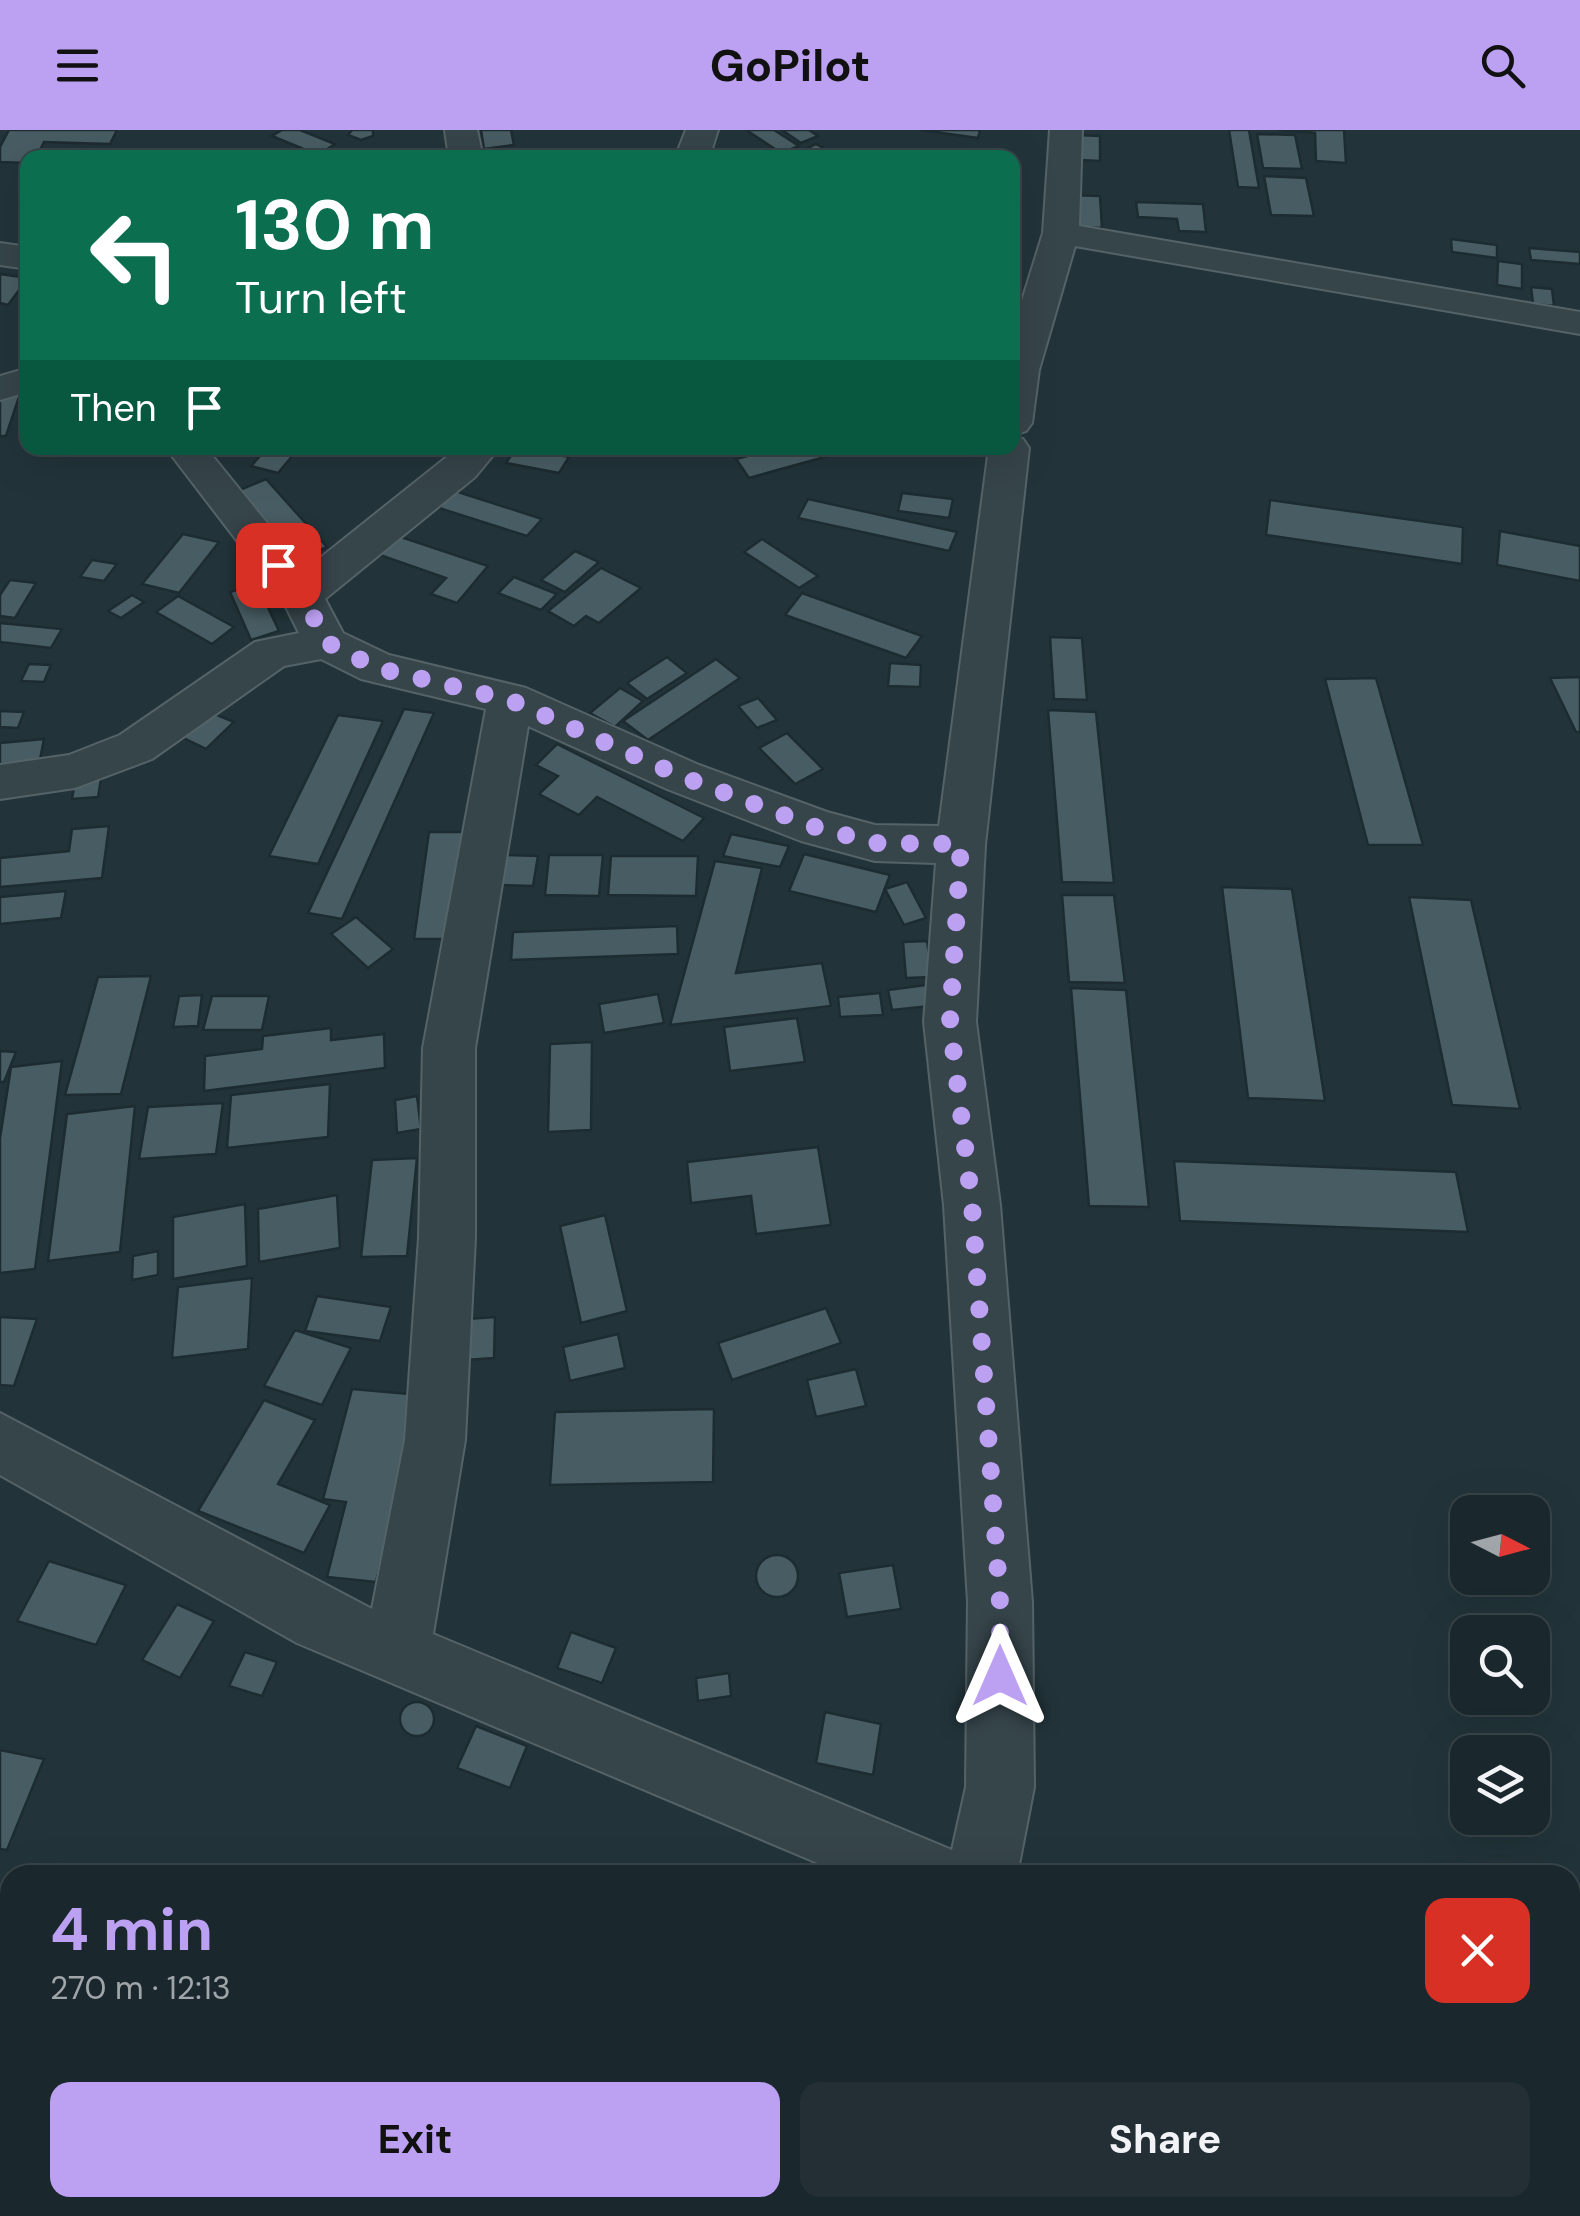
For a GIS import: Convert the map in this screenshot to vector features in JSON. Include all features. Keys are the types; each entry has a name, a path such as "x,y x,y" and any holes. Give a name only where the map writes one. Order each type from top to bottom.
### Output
{"street":[{"path":"1020,358 1062,233 1066,130"},
{"path":"1062,233 1580,323"},
{"path":"190,455 302,594 326,642 377,668 510,700 683,777 818,828 876,843 961,844"},
{"path":"302,594 473,455"},
{"path":"984,1865 1000,1787 1000,1602 972,1205 950,1022 961,844 1008,455"},
{"path":"0,782 75,771 136,747 271,653 326,642"},
{"path":"397,1652 434,1440 448,1238 449,1048 510,700"},
{"path":"0,1442 320,1620 905,1865"}],"building":[{"path":"9,130 117,130 110,144 44,142 40,150 20,150 20,163 0,162 0,147"},
{"path":"282,130 300,130 335,144 326,150 306,150 272,136"},
{"path":"352,130 373,130 373,136 361,140 348,135"},
{"path":"481,130 511,130 514,145 484,149"},
{"path":"746,130 774,130 799,146 776,150"},
{"path":"782,130 809,130 818,136 801,143"},
{"path":"921,130 980,130 978,138"},
{"path":"1229,130 1249,130 1259,188 1238,187"},
{"path":"1278,130 1344,130 1346,163 1316,161 1315,133"},
{"path":"1257,134 1295,135 1302,169 1263,168"},
{"path":"1079,135 1100,136 1100,161 1079,160"},
{"path":"816,144 827,150 804,150"},
{"path":"1264,176 1306,178 1314,216 1271,215"},
{"path":"1069,195 1100,196 1102,228 1070,227"},
{"path":"1136,202 1203,204 1206,232 1179,231 1177,219 1138,217"},
{"path":"1451,239 1497,245 1497,258 1452,252"},
{"path":"1529,248 1580,252 1580,264 1531,260"},
{"path":"1498,261 1522,264 1522,289 1497,285"},
{"path":"0,274 20,277 20,289 8,305 0,303"},
{"path":"1531,287 1552,289 1554,306 1533,304"},
{"path":"20,394 6,436 0,436 0,395"},
{"path":"261,455 293,455 278,473 251,466"},
{"path":"511,455 569,457 559,473 506,463"},
{"path":"751,455 832,455 749,478 736,459"},
{"path":"266,479 327,547 296,561 235,492"},
{"path":"455,491 542,519 527,536 439,508"},
{"path":"902,493 953,499 949,518 898,511"},
{"path":"808,499 957,532 949,551 798,518"},
{"path":"1270,500 1463,527 1462,564 1266,535"},
{"path":"1500,531 1580,546 1580,581 1497,565"},
{"path":"183,534 219,542 179,593 142,584"},
{"path":"395,535 488,566 457,603 431,594 446,578 377,554"},
{"path":"762,539 818,576 799,588 744,552"},
{"path":"575,551 599,562 565,592 541,580"},
{"path":"92,560 117,564 104,581 80,577"},
{"path":"601,568 641,588 599,623 586,616 574,626 548,611"},
{"path":"514,577 557,594 541,610 498,593"},
{"path":"10,580 36,583 15,618 0,616 0,595"},
{"path":"257,584 279,631 251,640 230,592"},
{"path":"802,593 922,636 906,658 785,615"},
{"path":"132,595 144,602 121,618 108,611"},
{"path":"178,596 234,627 212,644 156,612"},
{"path":"0,623 62,629 51,648 0,642"},
{"path":"1050,637 1082,638 1087,700 1054,699"},
{"path":"667,657 687,673 647,699 627,683"},
{"path":"716,659 740,678 648,740 623,721"},
{"path":"890,663 921,665 920,687 888,686"},
{"path":"29,664 51,665 44,682 21,681"},
{"path":"1580,677 1580,732 1576,732 1550,678"},
{"path":"1376,678 1423,845 1368,845 1325,679"},
{"path":"620,688 643,701 615,727 590,713"},
{"path":"758,698 777,720 757,728 738,706"},
{"path":"404,709 434,713 342,919 308,913"},
{"path":"1048,710 1096,712 1114,883 1062,882"},
{"path":"0,711 24,712 18,728 0,727"},
{"path":"210,712 234,722 206,749 183,738"},
{"path":"338,715 383,721 318,864 269,856"},
{"path":"787,733 823,769 795,784 759,748"},
{"path":"44,739 39,765 0,769 0,743"},
{"path":"557,744 704,818 683,841 597,797 579,815 539,794 558,776 536,765"},
{"path":"101,779 98,797 72,799 75,781"},
{"path":"109,826 102,878 0,887 0,858 69,851 72,829"},
{"path":"429,832 466,832 453,939 414,939"},
{"path":"731,834 789,846 780,867 723,856"},
{"path":"804,854 890,875 876,912 789,891"},
{"path":"505,855 538,856 533,886 500,885"},
{"path":"549,855 603,855 599,896 545,895"},
{"path":"611,856 698,856 696,896 608,895"},
{"path":"715,861 762,868 736,973 822,963 831,1006 670,1025"},
{"path":"907,882 926,918 904,925 885,889"},
{"path":"1222,887 1292,889 1325,1101 1248,1098"},
{"path":"66,891 61,918 0,924 0,897"},
{"path":"1062,895 1114,895 1125,983 1069,982"},
{"path":"1409,897 1471,900 1520,1109 1452,1105"},
{"path":"356,917 393,949 368,968 331,934"},
{"path":"677,926 678,954 511,960 513,932"},
{"path":"927,941 932,977 906,978 903,942"},
{"path":"151,976 121,1094 65,1095 98,977"},
{"path":"926,985 930,1006 892,1010 888,990"},
{"path":"1071,988 1126,990 1149,1207 1089,1206"},
{"path":"880,993 883,1015 840,1017 838,997"},
{"path":"658,994 664,1023 604,1033 599,1004"},
{"path":"202,995 198,1026 173,1027 179,996"},
{"path":"212,996 269,996 262,1030 203,1030"},
{"path":"797,1018 805,1062 730,1071 724,1027"},
{"path":"331,1028 331,1040 384,1034 385,1068 204,1091 205,1056 262,1049 263,1036"},
{"path":"592,1042 591,1130 548,1132 550,1044"},
{"path":"0,1051 16,1052 4,1082 0,1082"},
{"path":"62,1061 35,1269 0,1273 0,1138 11,1067"},
{"path":"330,1084 328,1137 227,1148 231,1095"},
{"path":"417,1096 421,1129 397,1133 395,1100"},
{"path":"223,1103 216,1154 139,1159 148,1107"},
{"path":"135,1106 120,1252 48,1261 67,1114"},
{"path":"818,1147 831,1225 756,1234 751,1196 691,1203 687,1162"},
{"path":"417,1158 407,1256 361,1257 372,1160"},
{"path":"1174,1161 1456,1172 1468,1232 1180,1221"},
{"path":"337,1195 340,1248 259,1262 258,1209"},
{"path":"245,1204 247,1266 173,1279 173,1217"},
{"path":"605,1215 627,1311 581,1323 560,1226"},
{"path":"158,1251 158,1275 132,1280 133,1256"},
{"path":"252,1278 248,1349 172,1358 178,1287"},
{"path":"317,1296 391,1307 380,1341 305,1331"},
{"path":"826,1308 841,1343 732,1380 718,1343"},
{"path":"0,1317 37,1319 14,1386 0,1385"},
{"path":"495,1317 494,1358 451,1361 453,1320"},
{"path":"295,1330 351,1348 322,1405 264,1386"},
{"path":"618,1334 625,1368 570,1381 563,1347"},
{"path":"856,1369 866,1406 816,1417 807,1380"},
{"path":"352,1389 421,1395 376,1582 327,1577 346,1502 323,1499"},
{"path":"264,1400 315,1420 278,1484 330,1505 304,1553 198,1511"},
{"path":"714,1409 713,1482 550,1485 555,1412"},
{"path":"777,1555 792,1561 798,1576 792,1591 777,1597 762,1591 756,1576 762,1561"},
{"path":"49,1561 126,1585 96,1645 17,1621"},
{"path":"893,1565 901,1609 847,1617 839,1573"},
{"path":"177,1604 214,1621 180,1678 142,1660"},
{"path":"571,1632 616,1648 602,1683 557,1668"},
{"path":"245,1652 277,1662 262,1696 229,1686"},
{"path":"729,1673 731,1696 698,1701 696,1678"},
{"path":"417,1702 429,1707 434,1719 429,1731 417,1736 405,1731 400,1719 405,1707"},
{"path":"825,1712 881,1724 873,1775 816,1763"},
{"path":"476,1726 527,1746 510,1788 457,1768"},
{"path":"0,1750 44,1759 7,1850 0,1849"}],"route":[{"path":"278,565 302,594 326,642 377,668 510,700 683,777 818,828 876,843 961,844 950,1022 972,1205 1000,1602 1000,1676"}]}
